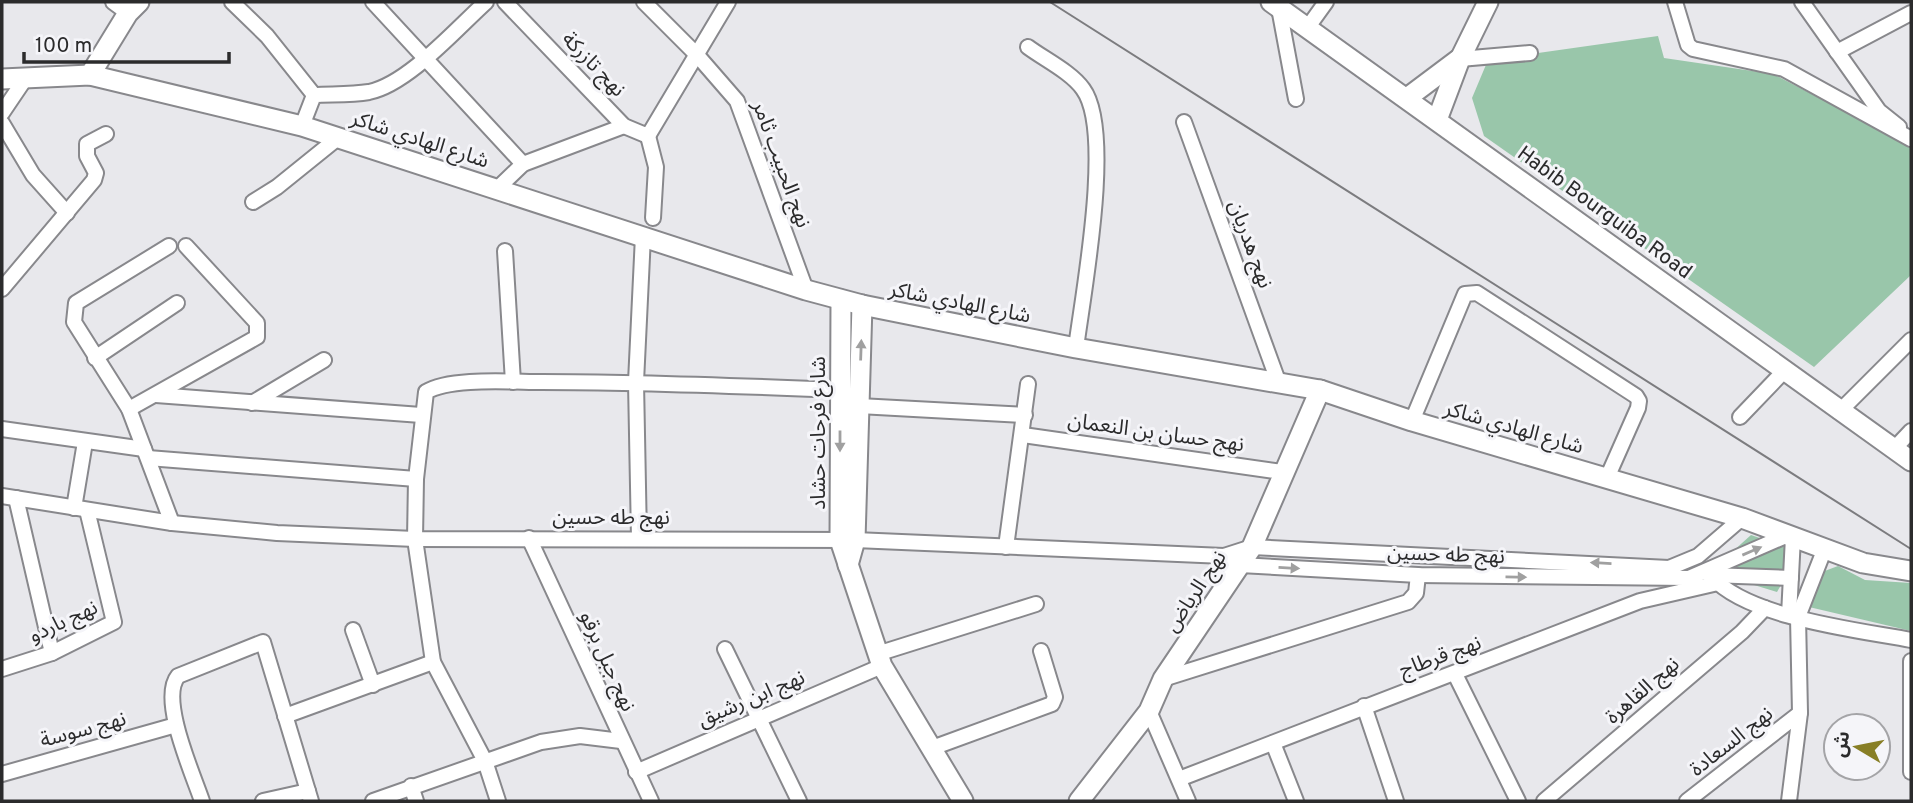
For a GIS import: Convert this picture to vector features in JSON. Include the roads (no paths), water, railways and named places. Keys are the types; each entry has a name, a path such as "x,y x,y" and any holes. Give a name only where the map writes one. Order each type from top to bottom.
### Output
{"street":[{"path":"232,2 267,36 314,95"},
{"path":"373,2 426,56 523,164"},
{"path":"314,95 368,92 386,86 426,56 486,2"},
{"name":"نهج تازركة","path":"505,2 624,126"},
{"name":"نهج الحبيب ثامر","path":"644,2 698,55 737,101 806,290"},
{"path":"653,218 656,167 648,136 728,2"},
{"path":"1308,27 1326,2"},
{"path":"1437,120 1460,59 1488,2"},
{"path":"1675,2 1688,45 1693,49 1784,69 1911,137"},
{"path":"1802,2 1879,111 1911,137"},
{"path":"90,75 127,5"},
{"path":"1275,5 1296,99"},
{"name":"Habib Bourguiba Road","path":"1275,5 1786,369 1839,412 1911,461"},
{"path":"1837,52 1911,13"},
{"path":"1028,47 1083,87 1094,110 1097,131 1090,236 1076,348"},
{"path":"1407,98 1460,59 1530,53"},
{"name":"شارع الهادي شاكر","path":"2,79 90,75 302,126 841,300 1076,348 1320,390 1412,421 1742,518 1863,563 1911,572"},
{"path":"2,113 25,79"},
{"path":"302,126 314,95"},
{"name":"نهج هدريان","path":"1184,122 1278,381"},
{"path":"2,123 33,175 67,213"},
{"path":"498,188 523,164 624,126 648,136"},
{"path":"2,289 67,213 96,173 87,156 88,144 106,134"},
{"path":"253,202 277,187 339,137"},
{"path":"639,538 636,382 643,236"},
{"path":"169,246 76,303 74,322 129,409 172,523"},
{"path":"129,409 257,337 257,323 186,246"},
{"path":"505,251 513,382"},
{"path":"1412,421 1465,294 1477,293 1636,396 1639,401 1638,408 1607,478"},
{"name":"شارع فرحات حشاد","path":"841,300 841,390 848,565 880,660 963,801"},
{"path":"95,358 177,303"},
{"name":"شارع فرحات حشاد","path":"848,540 859,406 862,305"},
{"path":"1839,412 1911,340"},
{"path":"252,403 324,360"},
{"path":"1740,417 1786,369"},
{"path":"498,801 485,761 433,662 415,540 416,479 421,415 426,393 433,388 513,382 636,382 841,390"},
{"path":"1006,547 1028,384"},
{"name":"نهج الرياض","path":"1079,801 1149,711 1163,679 1232,560 1252,547 1282,472 1320,390"},
{"path":"156,395 421,415"},
{"path":"859,406 1024,415"},
{"path":"2,429 146,453 416,479"},
{"path":"1893,450 1911,432"},
{"name":"نهج حسان بن النعمان","path":"1023,435 1282,472"},
{"path":"80,509 85,442"},
{"path":"9,497 52,653"},
{"name":"نهج طه حسين","path":"9,497 172,523 278,533 415,540 848,540 1232,560 1418,575 1669,574"},
{"name":"نهج باردو","path":"2,669 52,653 114,622 80,509"},
{"path":"1669,574 1698,556 1742,518"},
{"path":"1712,576 1790,536 1800,713 1789,801"},
{"name":"نهج جبل برقو","path":"529,538 651,801"},
{"name":"نهج طه حسين","path":"1252,547 1669,574"},
{"path":"1793,616 1825,548"},
{"path":"1698,556 1712,576 1765,608 1911,640"},
{"path":"1669,574 1689,578 1791,578"},
{"path":"1163,679 1408,602 1416,593 1418,575"},
{"name":"نهج قرطاج","path":"1179,779 1364,706 1712,576"},
{"name":"نهج ابن رشيق","path":"636,772 880,660 1036,604"},
{"name":"نهج القاهرة","path":"1544,801 1742,632 1765,608"},
{"path":"353,630 373,685"},
{"path":"202,801 176,725 170,690 178,676 263,642 310,796 263,801"},
{"path":"725,649 799,801"},
{"path":"932,748 1052,704 1055,697 1041,651"},
{"path":"1911,661 1911,772"},
{"path":"285,716 433,662"},
{"path":"1455,674 1518,801"},
{"path":"1364,706 1396,801"},
{"path":"1149,711 1188,801"},
{"name":"نهج السعادة","path":"1687,801 1800,713"},
{"name":"نهج سوسة","path":"2,774 176,725"},
{"path":"373,801 485,761 563,737 621,741"},
{"path":"1273,743 1296,801"},
{"path":"411,786 416,801"}],"tram line":[{"path":"1050,2 1911,549"}]}
